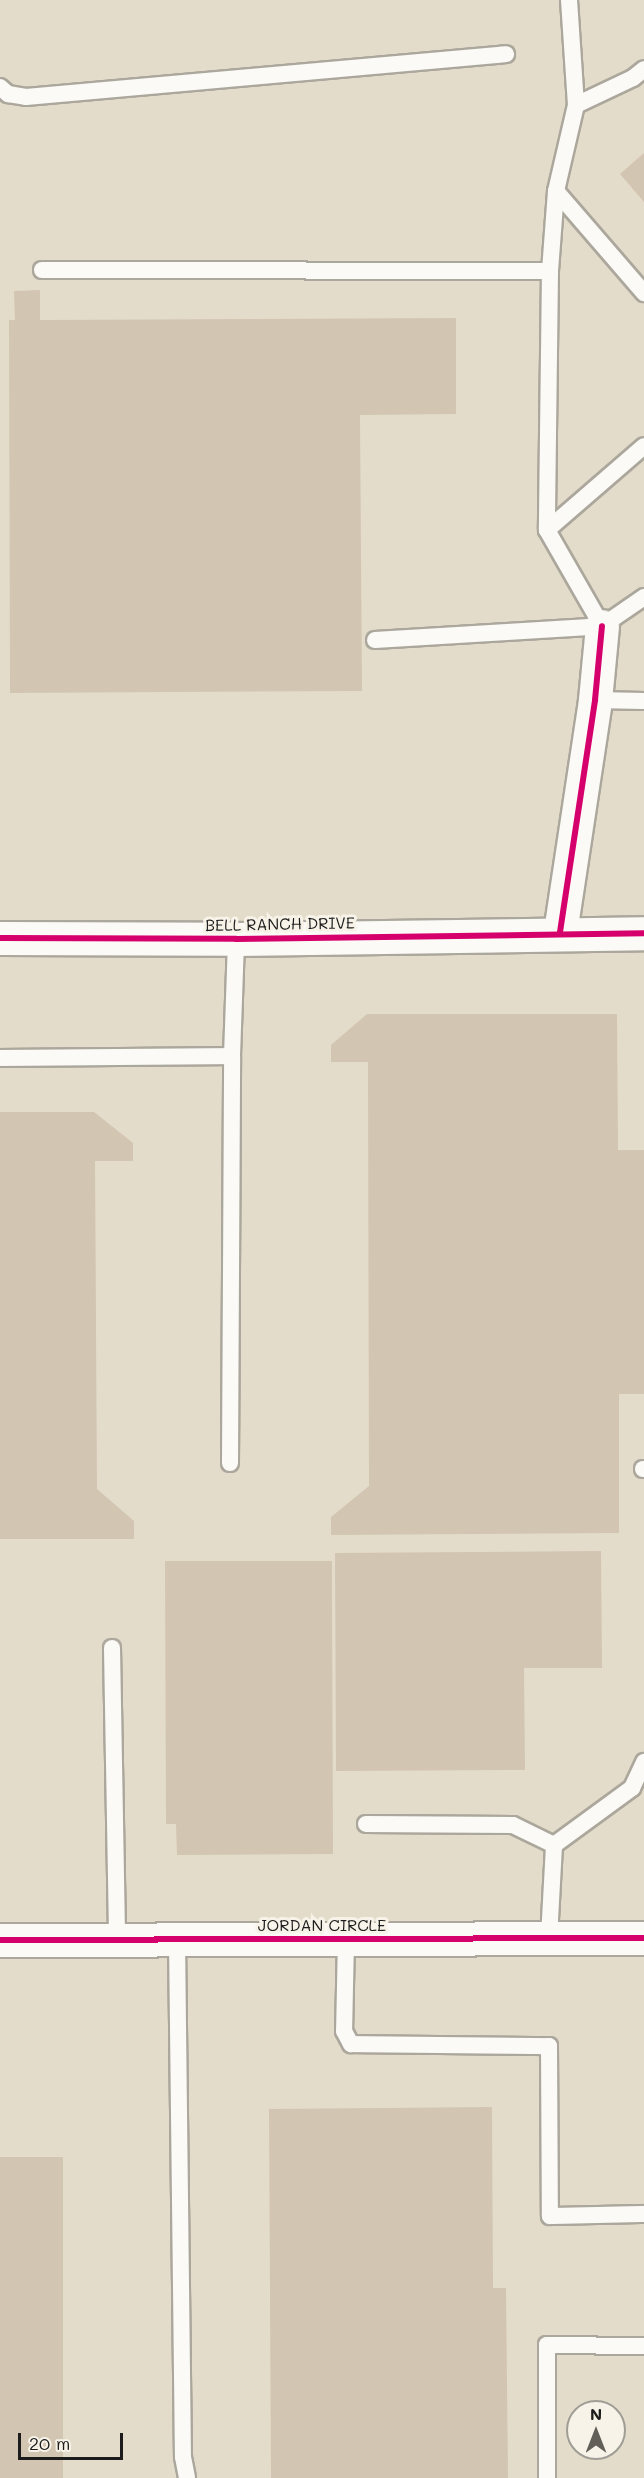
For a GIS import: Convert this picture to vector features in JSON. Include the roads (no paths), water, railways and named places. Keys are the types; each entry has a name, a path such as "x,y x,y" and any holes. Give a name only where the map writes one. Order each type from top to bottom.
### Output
{"street":[{"path":"560,932 595,700 602,626"},
{"name":"BELL RANCH DRIVE","path":"0,938 236,939 560,932 644,933"},
{"name":"JORDAN CIRCLE","path":"0,1940 644,1938"}],"lane":[{"path":"569,0 576,105 556,191 550,271 547,530 602,626"},
{"path":"0,87 8,94 26,97 507,54"},
{"path":"576,105 633,78 644,69"},
{"path":"556,191 644,293"},
{"path":"42,270 550,271"},
{"path":"547,530 644,446"},
{"path":"375,640 602,626 644,597"},
{"path":"595,700 644,701"},
{"path":"230,1463 232,1056 236,939"},
{"path":"0,1058 232,1056"},
{"path":"112,1648 117,1940"},
{"path":"554,1845 632,1788 644,1762"},
{"path":"366,1824 513,1825 554,1845"},
{"path":"549,1938 554,1845"},
{"path":"177,1939 183,2457 187,2478"},
{"path":"346,1939 344,2031 351,2044 549,2046 550,2216 644,2214"},
{"path":"547,2478 547,2345 644,2346"}]}
